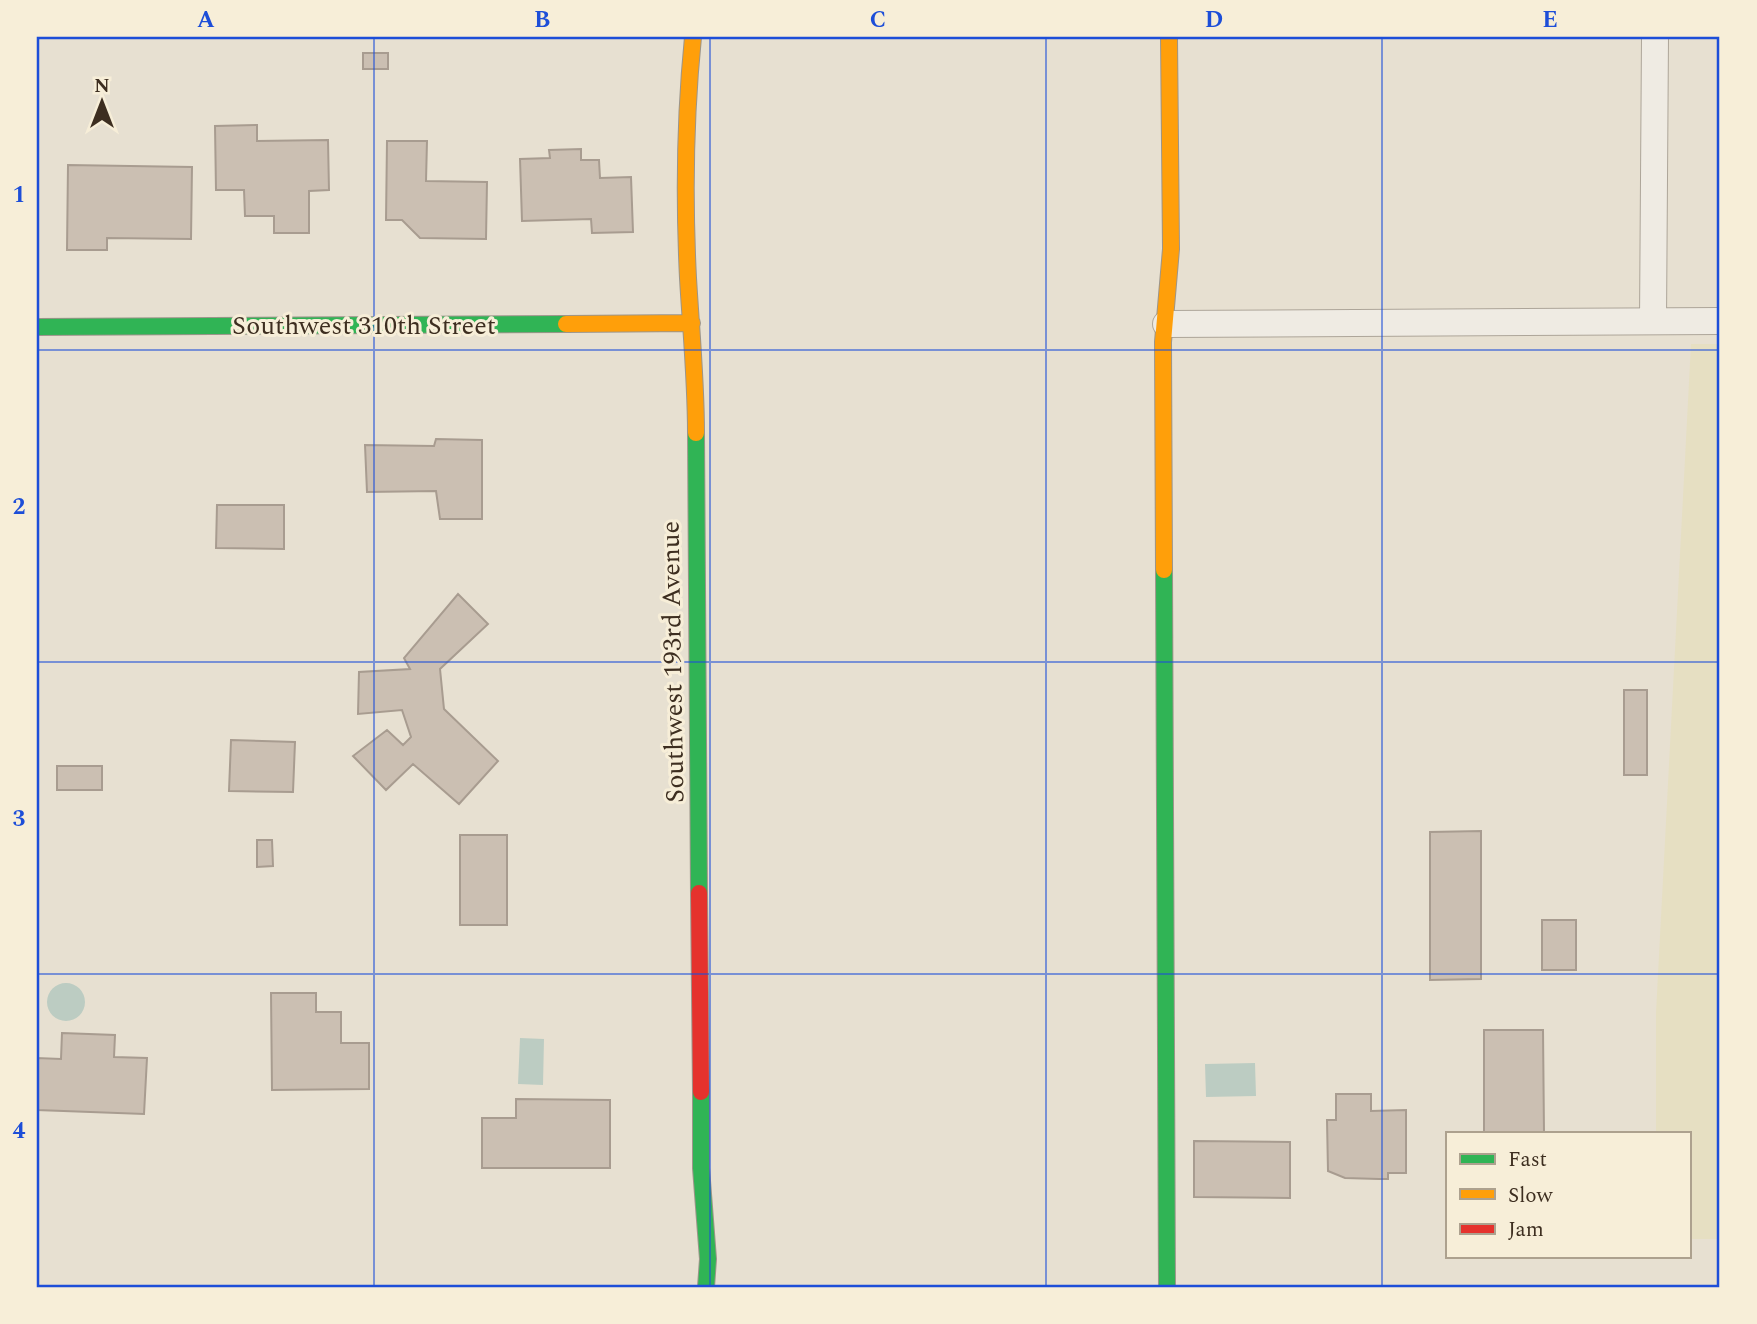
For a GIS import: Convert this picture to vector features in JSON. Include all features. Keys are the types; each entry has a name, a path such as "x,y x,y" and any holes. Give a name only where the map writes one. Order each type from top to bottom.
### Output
{"street":[{"name":"Southwest 193rd Avenue","path":"693,37 686,109 688,276 696,387 701,1168 708,1259 706,1287"},
{"path":"1167,1287 1163,342 1171,249 1169,37"},
{"path":"1653,321 1655,37"},
{"path":"1166,324 1720,321"},
{"name":"Southwest 310th Street","path":"37,327 692,323"}],"shaded area":[{"path":"1691,344 1720,344 1720,1239 1690,1239 1690,1132 1656,1132 1656,1013"},
{"path":"66,983 79,989 85,1002 79,1015 66,1021 53,1015 47,1002 53,989"},
{"path":"520,1038 544,1039 543,1085 518,1084"},
{"path":"1255,1063 1256,1096 1206,1097 1205,1064"}],"building":[{"path":"363,53 388,53 388,69 363,69"},
{"path":"257,125 257,141 328,140 329,190 309,191 309,233 274,233 274,216 245,216 244,190 216,190 215,126"},
{"path":"387,141 427,141 426,181 487,182 486,239 420,238 402,220 386,220"},
{"path":"581,149 581,160 599,160 600,178 631,177 633,232 592,233 591,219 522,221 520,159 550,158 549,150"},
{"path":"68,165 192,167 191,239 107,238 107,250 67,250"},
{"path":"436,439 482,440 482,519 440,519 436,491 367,492 365,445 434,446"},
{"path":"217,505 284,505 284,549 216,548"},
{"path":"458,594 488,624 440,669 444,709 498,761 459,804 413,764 386,790 353,756 387,730 403,745 411,737 402,710 358,714 359,672 410,669 404,658"},
{"path":"1624,690 1647,690 1647,775 1624,775"},
{"path":"231,740 295,742 293,792 229,791"},
{"path":"57,766 102,766 102,790 57,790"},
{"path":"1481,831 1481,979 1430,980 1430,832"},
{"path":"460,835 507,835 507,925 460,925"},
{"path":"257,840 272,840 273,866 257,867"},
{"path":"1542,920 1576,920 1576,970 1542,970"},
{"path":"271,993 316,993 316,1012 341,1012 341,1043 369,1043 369,1089 272,1090"},
{"path":"1484,1030 1543,1030 1544,1132 1484,1132"},
{"path":"62,1033 115,1035 114,1057 147,1058 144,1114 37,1110 37,1058 61,1059"},
{"path":"1336,1094 1371,1094 1371,1111 1406,1110 1406,1173 1388,1173 1388,1179 1379,1179 1345,1178 1328,1171 1327,1120 1336,1120"},
{"path":"516,1099 610,1100 610,1168 482,1168 482,1118 516,1118"},
{"path":"1194,1141 1290,1142 1290,1198 1194,1197"}],"traffic: fast":[{"path":"37,327 566,324"},
{"path":"696,433 699,893"},
{"path":"1164,570 1167,1287"},
{"path":"701,1092 701,1168 708,1259 706,1287"}],"traffic: slow":[{"path":"693,37 688,97 686,187 696,433"},
{"path":"1164,570 1163,342 1171,249 1169,37"},
{"path":"566,324 692,323"}],"traffic: jam":[{"path":"699,893 701,1092"}]}
